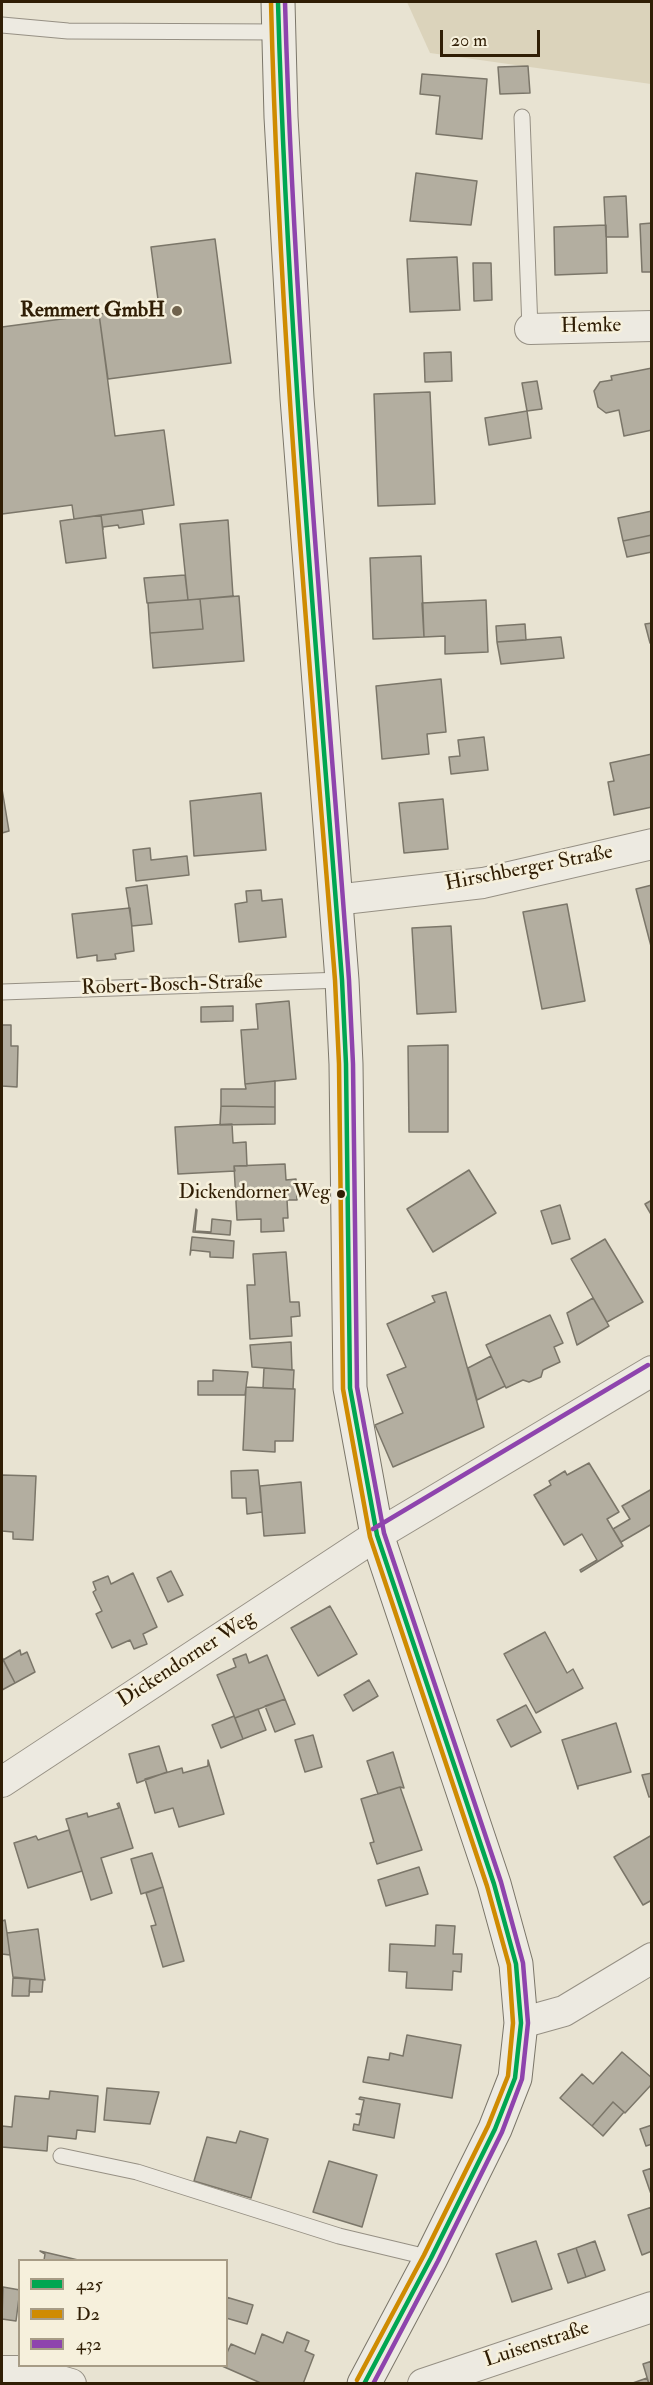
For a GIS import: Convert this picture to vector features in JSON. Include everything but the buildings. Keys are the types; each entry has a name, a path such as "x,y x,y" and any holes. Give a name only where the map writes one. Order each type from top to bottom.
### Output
{"street":[{"path":"278,17 281,117 297,398 342,980 346,1064 350,1388 377,1535 494,1884 516,1964 521,2023 515,2078 495,2129 374,2380"},
{"name":"Hemke","path":"530,328 651,326"},
{"name":"Hirschberger Straße","path":"335,900 483,883 651,844"},
{"name":"Dickendorner Weg","path":"2,1782 377,1535 651,1371"},
{"path":"521,2023 564,2011 651,1958"},
{"name":"Luisenstraße","path":"423,2384 651,2307"},
{"path":"2,2371 26,2371 71,2384"}],"lane":[{"path":"2,25 68,31 278,17"},
{"path":"522,117 530,328"},
{"name":"Robert-Bosch-Straße","path":"2,992 342,980"},
{"path":"61,2156 137,2172 339,2236 431,2258"}],"shaded area":[{"path":"407,2 651,2 651,84 430,53"}],"transit line":[{"name":"D2","path":"271,2 288,369 305,614 335,980 339,1064 343,1389 370,1537 487,1886 509,1965 513,2023 508,2076 488,2126 424,2255 357,2380"},
{"name":"425","path":"278,2 288,247 313,614 342,980 346,1064 350,1388 377,1535 494,1884 516,1964 521,2023 515,2078 495,2129 431,2258 364,2384"},
{"name":"432","path":"285,2 289,124 303,369 349,980 353,1064 357,1387 384,1533 501,1882 523,1963 528,2023 522,2079 502,2132 438,2261 373,2384"},
{"name":"432","path":"373,1529 648,1365"}],"place":[{"name":"Remmert GmbH","path":"177,311"},
{"name":"Dickendorner Weg","path":"341,1194"}]}
